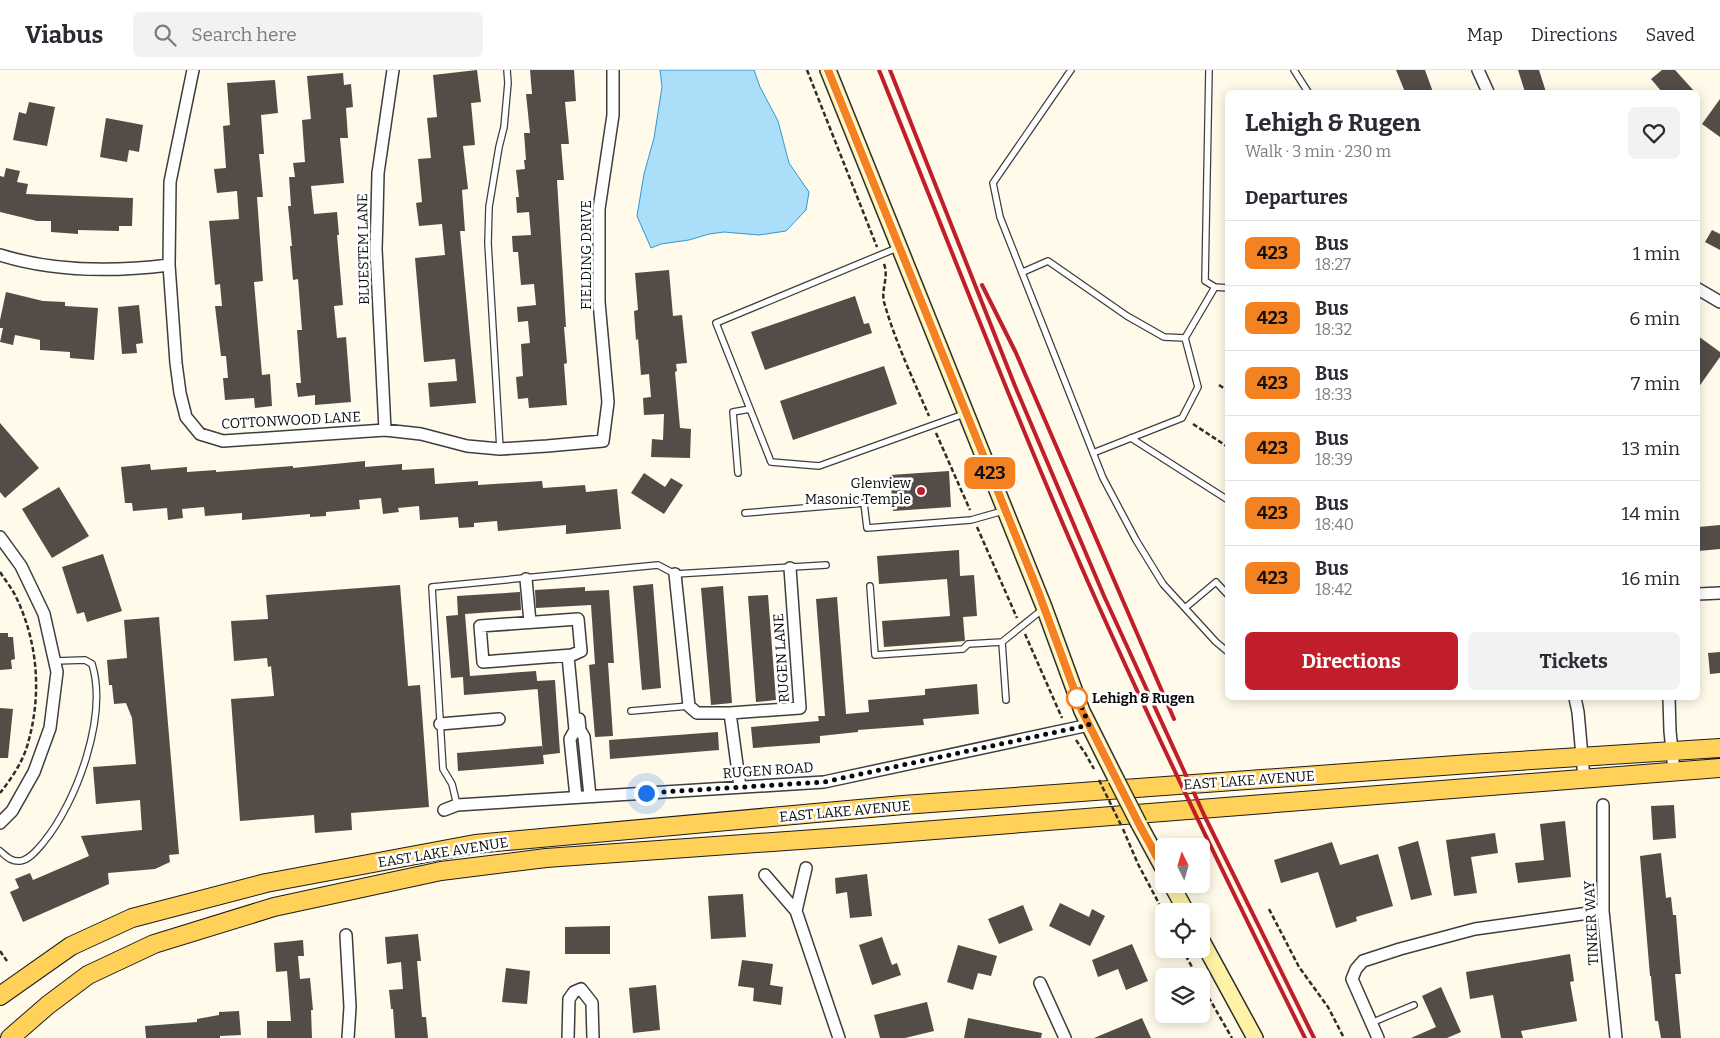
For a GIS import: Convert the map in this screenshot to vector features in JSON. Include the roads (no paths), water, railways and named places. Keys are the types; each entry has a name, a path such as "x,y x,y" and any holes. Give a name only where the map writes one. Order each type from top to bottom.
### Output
{"main road":[{"name":"EAST LAKE AVENUE","path":"0,996 71,946 132,918 266,883 475,844 904,805 1720,748"},
{"name":"EAST LAKE AVENUE","path":"10,1038 48,1005 88,975 154,944 274,907 441,871 546,858 880,834 1720,768"}],"street":[{"name":"COTTONWOOD LANE","path":"193,70 170,182 168,265 180,393 186,417 200,434 223,441 385,430 421,434 467,446 500,449 603,441"},
{"name":"BLUESTEM LANE","path":"385,430 376,215 378,173 393,70"},
{"name":"FIELDING DRIVE","path":"603,441 608,402 599,302 599,209 613,114 613,70"},
{"path":"828,70 1006,511 1082,711 1155,853"},
{"path":"1478,70 1487,90"},
{"path":"0,255 16,260 54,266 94,269 138,269 168,265"},
{"path":"1700,290 1720,302"},
{"path":"0,537 21,566 44,614 57,672 50,728 34,772 12,811 0,823"},
{"name":"RUGEN LANE","path":"689,706 696,713 800,708 790,568"},
{"path":"675,574 689,706"},
{"path":"526,579 530,622"},
{"path":"1700,596 1720,593"},
{"path":"578,618 581,651 570,656 483,662 480,626 578,618"},
{"path":"570,656 580,730 584,736 590,796"},
{"path":"570,656 575,730 570,739 576,797"},
{"path":"1575,700 1584,778"},
{"path":"1669,700 1674,771"},
{"path":"730,712 740,787"},
{"path":"440,724 499,719"},
{"name":"RUGEN ROAD","path":"444,810 457,805 824,782 1089,725"},
{"name":"TINKER WAY","path":"1603,805 1603,911 1616,1038"},
{"path":"796,911 806,868"},
{"path":"765,875 796,911 839,1038"},
{"path":"1378,1038 1352,979 1356,969 1363,961 1476,929 1603,911"},
{"path":"346,935 350,1007 348,1038"},
{"path":"1210,956 1255,1038"},
{"path":"1040,983 1064,1038"},
{"path":"568,1038 569,999 574,992 581,989 592,1002 593,1038"}],"lane":[{"path":"500,449 488,243 489,207 504,128 508,83 507,70"},
{"path":"1071,70 993,183 1000,216 1103,478 1136,540 1163,584 1225,649"},
{"path":"1209,70 1206,281 1215,288 1225,288"},
{"path":"1294,70 1307,90"},
{"path":"899,247 716,323 771,462 819,466 966,413"},
{"path":"1022,272 1048,261 1127,316 1164,337 1185,338"},
{"path":"1093,453 1182,418 1198,387 1185,338 1215,288"},
{"path":"738,473 733,412 750,409"},
{"path":"1131,438 1225,498"},
{"path":"746,513 864,503 867,528 974,520 1006,511"},
{"path":"457,805 452,784 444,769 432,587 658,565 675,574 826,565"},
{"path":"1185,608 1216,582 1225,592"},
{"path":"870,586 875,655 963,650 968,644 1002,642 1044,607"},
{"path":"1002,642 1006,700"},
{"path":"0,851 13,861 21,861 28,858 39,847 61,817 70,800 86,759 92,738 95,710 95,682 92,664 85,660 55,662"},
{"path":"632,711 689,706"},
{"path":"1371,1023 1414,1005"}],"water":[{"path":"660,70 754,70 760,87 778,121 789,163 809,192 806,210 786,231 759,235 724,232 661,244 651,248 637,216 644,174 654,138 662,87"}],"railway":[{"path":"879,70 1008,391 1088,582 1194,811 1305,1038"},
{"path":"890,70 1015,386 1104,596 1205,817 1314,1038"},
{"path":"982,285 1016,353 1174,719"}],"place":[{"name":"Glenview Masonic Temple","path":"921,491"},
{"name":"Lehigh & Rugen","path":"1077,698"}]}
